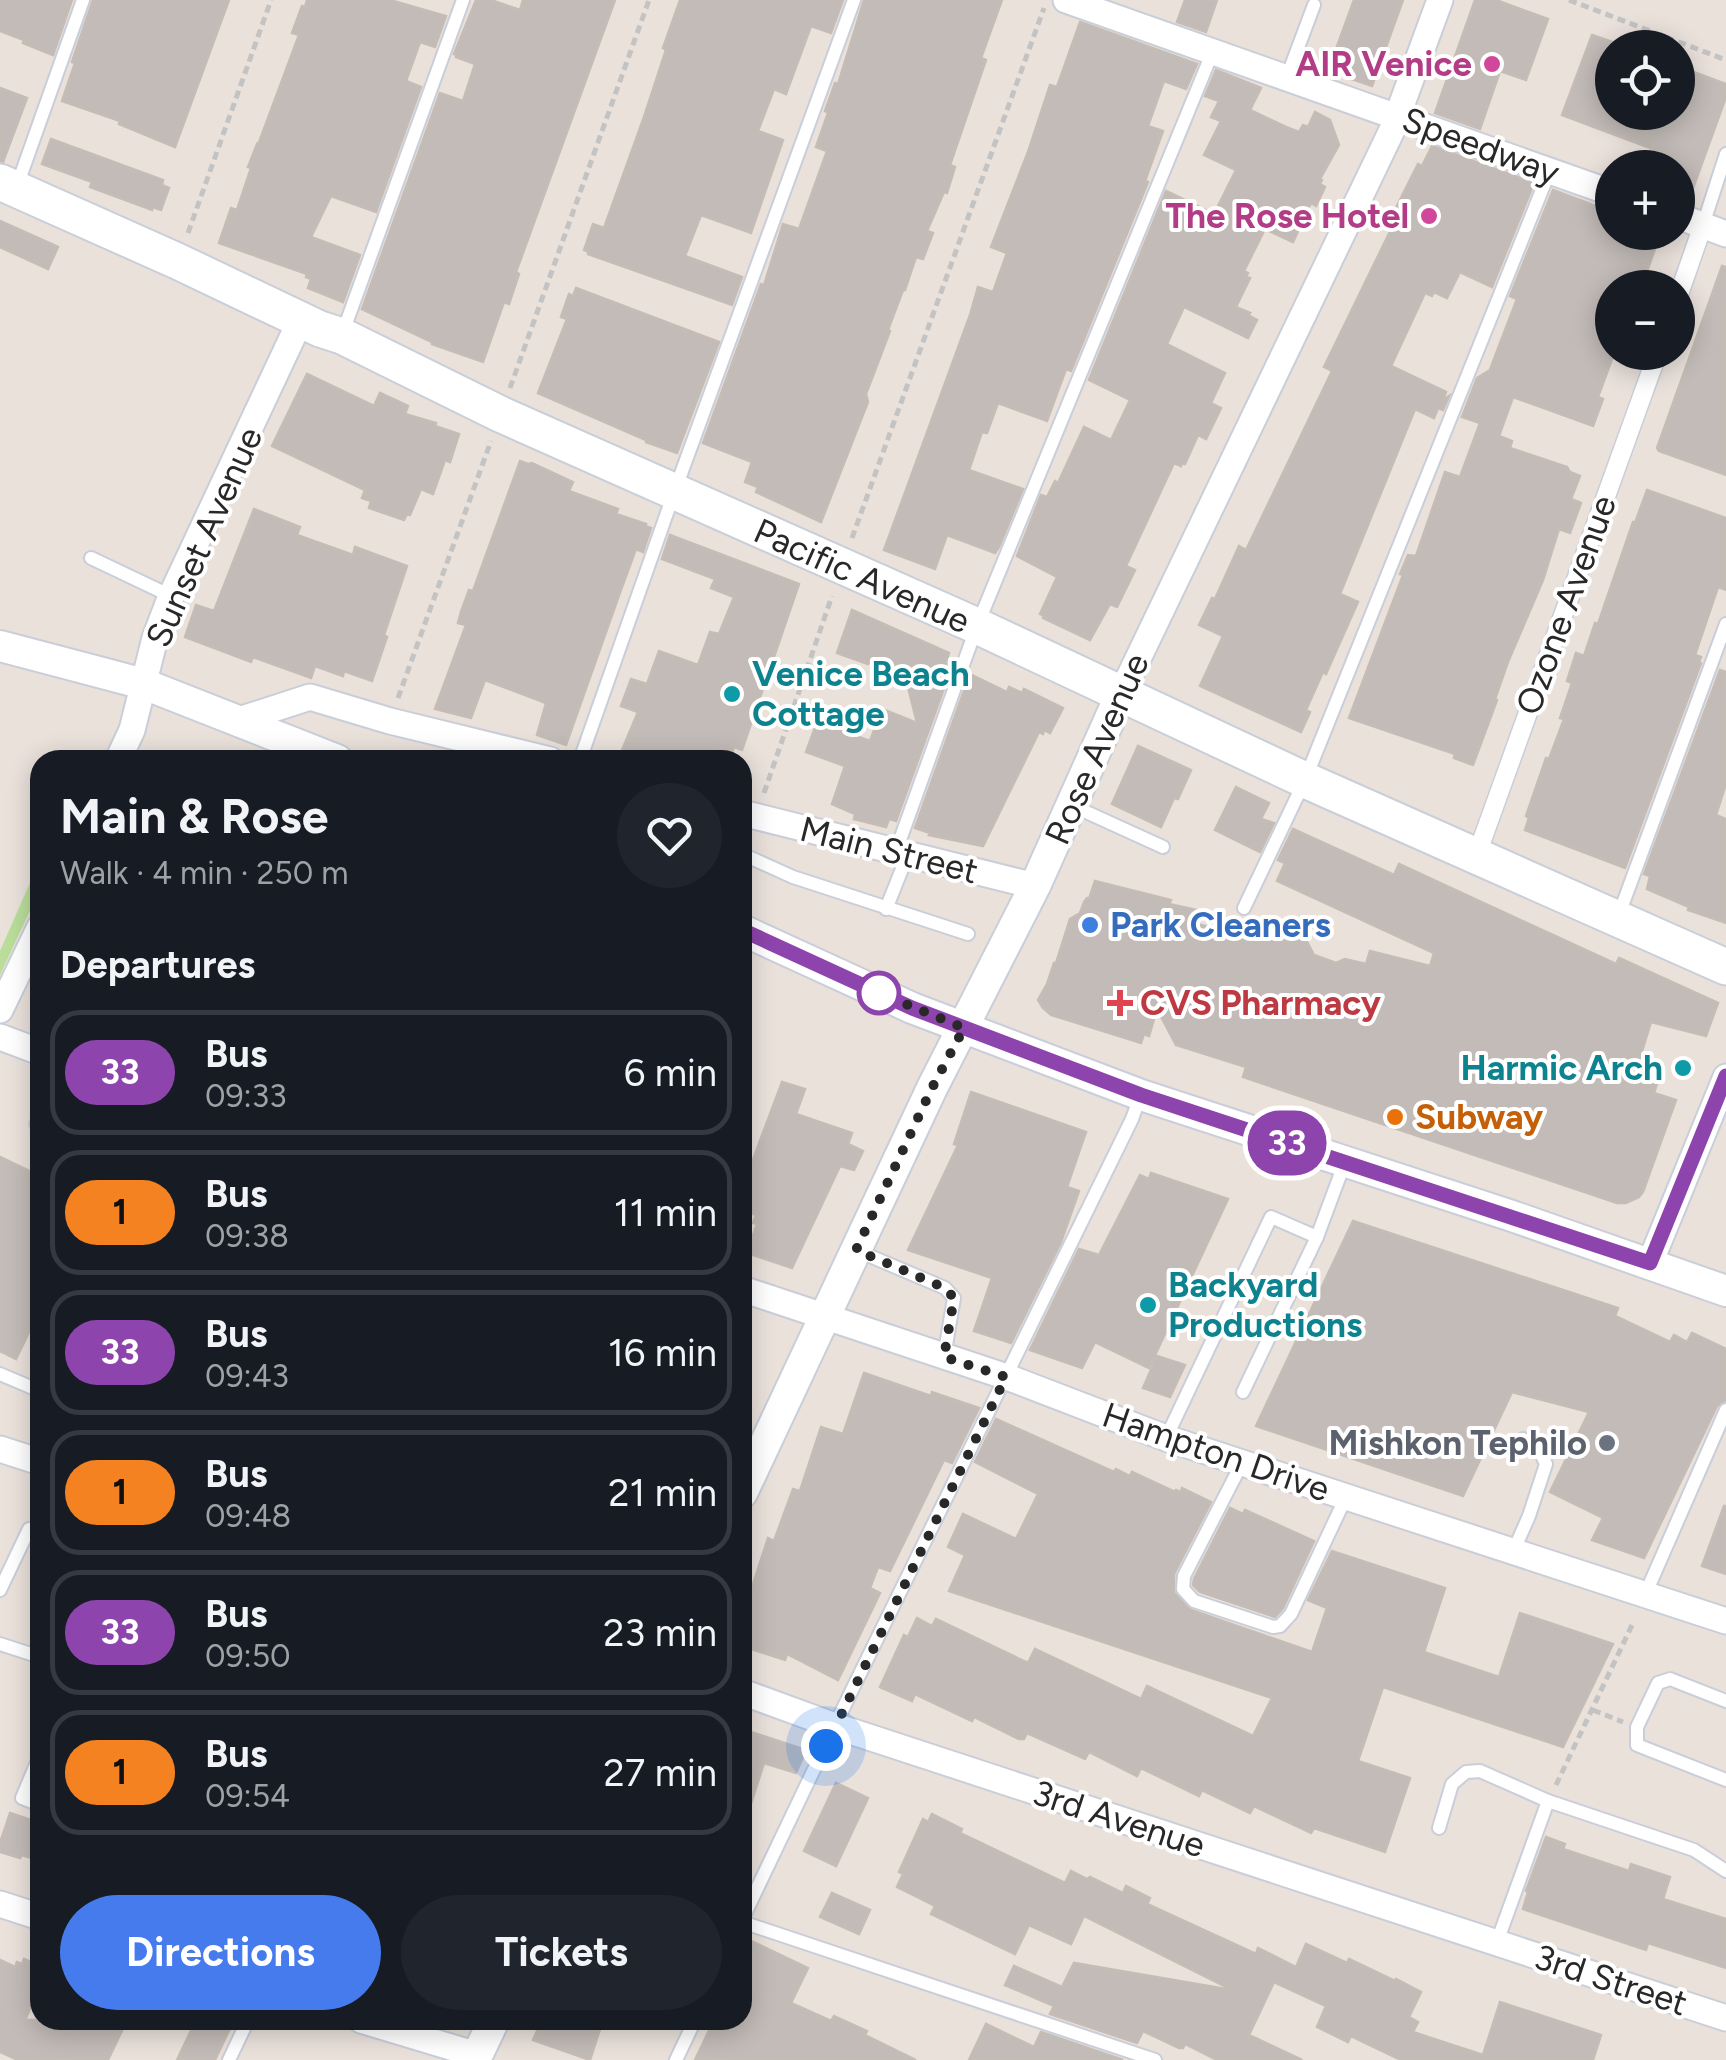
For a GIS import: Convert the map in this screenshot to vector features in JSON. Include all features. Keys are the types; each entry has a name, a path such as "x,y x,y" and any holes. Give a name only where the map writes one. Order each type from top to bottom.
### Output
{"main road":[{"name":"Pacific Avenue","path":"8,186 342,336 500,414 977,626 1304,780 1726,967"}],"street":[{"name":"Speedway","path":"1066,0 1595,187"},
{"name":"Rose Avenue","path":"752,1472 932,1088 1035,886 1121,694 1398,116 1440,0"},
{"path":"1693,270 1715,230"},
{"name":"Sunset Avenue","path":"123,750 132,730 155,638 172,596 301,319"},
{"name":"Ozone Avenue","path":"1476,857 1652,370"},
{"path":"0,646 144,684 312,750"},
{"path":"239,720 310,697 509,750"},
{"name":"Main Street","path":"752,816 1035,886"},
{"path":"752,941 912,1008 1141,1095 1726,1291"},
{"path":"0,1010 30,954"},
{"path":"0,1038 30,1048"},
{"path":"1650,1263 1726,1076"},
{"name":"Hampton Drive","path":"752,1292 1006,1377 1166,1438 1726,1621"},
{"path":"0,1449 30,1459"},
{"name":"3rd Avenue","path":"752,1696 1497,1942"},
{"path":"0,1904 30,1914"},
{"name":"3rd Street","path":"1497,1942 1726,2018"},
{"path":"392,2030 480,2058 490,2030"}],"lane":[{"path":"8,186 82,0"},
{"path":"342,336 463,0"},
{"path":"584,750 854,0"},
{"path":"1286,77 1314,4"},
{"path":"886,909 977,626 1213,51"},
{"path":"1715,230 1726,154"},
{"path":"1244,908 1304,780 1550,170"},
{"path":"91,558 172,596"},
{"path":"1618,919 1726,624"},
{"path":"1071,805 1163,847"},
{"path":"752,859 793,877 968,934"},
{"path":"752,1900 1141,1095"},
{"path":"1244,1392 1317,1237 1344,1162"},
{"path":"1166,1438 1271,1217 1317,1237"},
{"path":"856,1250 945,1288 954,1298 944,1357"},
{"path":"0,1374 30,1386"},
{"path":"1645,1594 1726,1410"},
{"path":"1513,1552 1546,1464 1539,1449 1524,1439"},
{"path":"1242,1463 1184,1576 1183,1589 1194,1601 1273,1627 1280,1626 1291,1614 1346,1497"},
{"path":"0,1590 30,1528"},
{"path":"0,1644 30,1654"},
{"path":"1726,1701 1670,1679 1658,1683 1637,1727 1638,1745 1726,1780"},
{"path":"1439,1828 1452,1784 1466,1772 1480,1771 1548,1801 1694,1850 1726,1870"},
{"path":"30,1779 22,1798 30,1801"},
{"path":"1497,1942 1548,1801"},
{"path":"752,1924 1156,2060"},
{"path":"228,2060 243,2030"},
{"path":"676,2060 690,2030"}],"path":[{"path":"178,261 271,0"},
{"path":"390,721 649,0"},
{"path":"752,807 1046,0"},
{"path":"1569,0 1726,60"},
{"path":"1562,1775 1633,1624"},
{"path":"1593,1710 1637,1727"}],"green space":[{"path":"30,883 30,910 0,975 0,951"}],"building":[{"path":"0,0 72,0 53,55 0,31"},
{"path":"93,0 229,0 175,147 119,124 120,121 62,101"},
{"path":"307,0 390,0 446,16 435,47 420,42 406,81 421,87 376,212 331,196 311,237 360,255 343,302 308,288 311,279 307,274 219,243 231,208 237,210 251,168 248,167 299,35 292,33"},
{"path":"476,0 491,0 520,10 523,0 615,0 516,272 519,274 509,304 504,302 483,362 432,344 362,309 440,93 463,101 475,64 454,54"},
{"path":"680,0 843,0 831,33 811,26 786,94 774,89 758,131 783,140 751,233 701,215 685,256 742,277 732,305 584,250 593,224 604,228"},
{"path":"864,0 1002,0 950,165 955,167 947,193 944,192 927,231 933,233 923,259 916,257 903,290 866,394 868,402 821,522 756,492 758,487 745,482 752,462 703,443 761,284 764,285 783,224 799,229 827,151 816,147 828,113 825,111 835,83 838,84"},
{"path":"1185,0 1217,0 1206,32 1177,22"},
{"path":"1354,0 1403,0 1372,86 1328,71"},
{"name":"AIR Venice","path":"1475,0 1496,0 1548,19 1526,80 1500,71 1480,129 1435,113"},
{"path":"1080,22 1197,64 1186,89 1164,81 1148,126 1163,131 1145,181 1148,182 1047,421 998,403 987,433 982,432 969,470 1023,489 999,547 995,553 947,535 935,569 884,550 978,287 993,292 1007,253 991,247 1050,85 1057,87"},
{"path":"1592,35 1595,36 1595,127 1562,115"},
{"path":"1216,70 1261,88 1250,110 1286,127 1299,132 1303,125 1308,127 1315,112 1330,120 1339,145 1320,179 1325,187 1316,206 1311,203 1293,242 1265,229 1244,271 1250,278 1236,307 1257,320 1248,338 1184,307 1167,344 1225,373 1211,403 1221,408 1206,439 1198,435 1185,464 1174,463 1126,566 1135,570 1117,607 1110,604 1090,640 1043,618 1040,614 1057,577 1017,556 1041,495 1047,497 1055,481 1058,483 1084,427 1111,440 1130,400 1089,380 1166,191 1214,214 1236,170 1204,155 1221,121 1211,117 1219,101 1205,96"},
{"path":"1695,72 1726,84 1726,97 1695,183 1695,150 1655,150 1602,130 1695,130"},
{"path":"0,88 27,98 3,162 0,161"},
{"path":"51,139 163,180 162,185 169,188 161,210 90,187 92,182 42,164"},
{"path":"1432,146 1534,183 1492,287 1460,272 1447,298 1425,293 1391,366 1446,392 1443,400 1449,396 1434,418 1415,409 1340,594 1358,602 1306,710 1310,712 1301,732 1200,686 1223,636 1199,625 1239,546 1246,550 1332,371 1324,367 1399,213 1395,210 1418,164 1422,166"},
{"path":"1553,190 1595,206 1595,250 1655,250 1647,270 1595,270 1595,370 1608,370 1593,426 1513,397 1499,436 1512,441 1510,448 1567,467 1580,476 1571,499 1581,503 1570,533 1559,529 1473,765 1454,758 1455,754 1349,718 1403,575 1400,574 1408,555 1416,556 1445,472 1460,477 1480,423 1462,417 1477,378 1490,370 1517,299 1510,296"},
{"path":"0,221 58,247 48,269 0,247"},
{"path":"1722,266 1726,267 1726,475 1657,448 1685,370 1695,370 1695,342"},
{"path":"576,288 719,342 677,453 538,393 567,319 561,317 569,294 573,296"},
{"path":"307,374 374,406 380,393 408,406 405,414 459,434 433,494 421,489 404,520 369,508 371,501 362,498 365,490 272,446"},
{"path":"520,461 573,482 569,491 618,509 616,514 651,528 643,552 636,549 566,745 537,735 546,703 485,680 471,718 435,709 466,625 458,623 461,612 469,590 473,591"},
{"path":"1647,490 1726,518 1726,590 1718,587 1695,655 1701,657 1701,663 1625,868 1525,830 1546,758 1549,759 1564,719 1560,718 1572,683 1567,681 1576,653 1584,656 1595,623 1598,624"},
{"path":"254,509 300,527 297,535 353,555 355,547 407,566 372,681 315,666 311,678 253,657 251,662 185,637 196,605 214,611"},
{"path":"670,535 799,584 742,750 622,750 638,712 621,706 631,679 647,684 659,651 698,665 710,632 719,634 734,597 711,588 715,579 662,559"},
{"path":"852,610 949,653 946,663 952,666 896,821 889,819 886,827 854,819 855,814 832,804 845,766 806,752 817,722 870,741 882,709 917,723 904,671 837,653"},
{"path":"1720,670 1726,672 1726,784 1716,815 1726,819 1726,923 1688,910 1689,907 1647,889 1650,876 1644,874"},
{"path":"970,674 1007,692 1009,687 1022,693 1024,689 1063,708 1050,733 1039,732 983,846 929,835 915,828"},
{"path":"1138,746 1191,770 1161,827 1112,804"},
{"path":"1236,787 1269,803 1261,819 1274,823 1260,852 1215,830"},
{"path":"1293,829 1394,875 1399,864 1616,964 1619,958 1718,1003 1706,1036 1651,1022 1640,1058 1663,1065 1654,1093 1676,1100 1639,1197 1617,1203 1243,1077 1246,1067 1176,1045 1157,1009 1149,1036 1144,1034 1141,1043 1051,1015 1043,1008 1038,1000 1056,963 1070,919 1080,913 1095,881 1201,911 1197,924 1243,935 1247,921 1303,934 1314,955 1336,963 1345,959 1366,964 1370,951 1430,966 1434,953 1277,881 1285,863 1278,860"},
{"path":"782,1082 805,1089 796,1114 852,1133 848,1144 863,1151 854,1170 840,1166 792,1268 752,1255 757,1224 753,1223 756,1215 752,1214 752,1162"},
{"path":"971,1092 1086,1132 1067,1187 1079,1191 1061,1242 1011,1343 974,1331 992,1278 908,1250 958,1145 954,1144"},
{"path":"0,1157 30,1171 30,1330 16,1359 0,1351"},
{"name":"Backyard Productions","path":"1151,1173 1228,1199 1149,1368 1095,1342 1082,1368 1030,1350 1079,1249 1099,1255 1140,1175 1149,1179"},
{"path":"1353,1221 1618,1308 1615,1316 1670,1342 1674,1335 1687,1342 1692,1333 1726,1349 1726,1400 1717,1406 1644,1558 1592,1540 1603,1518 1550,1492 1589,1412 1512,1392 1463,1496 1256,1426"},
{"path":"1157,1356 1185,1365 1170,1397 1143,1388"},
{"path":"864,1373 979,1408 952,1463 944,1460 890,1571 878,1567 870,1588 880,1593 838,1680 787,1654 785,1660 752,1649 752,1588 768,1538 774,1541 793,1489 800,1491 821,1427 843,1434"},
{"path":"996,1419 1114,1472 1116,1469 1130,1476 1132,1472 1175,1492 1182,1488 1211,1502 1174,1574 1174,1593 1191,1610 1312,1652 1327,1608 1308,1600 1332,1551 1445,1588 1424,1652 1499,1677 1520,1613 1613,1644 1563,1747 1383,1687 1358,1761 1410,1778 1385,1852 1314,1828 1311,1833 1254,1806 1250,1813 1202,1790 1199,1796 1141,1768 1137,1776 1089,1752 1085,1759 1027,1733 1019,1739 915,1694 912,1701 880,1687 904,1635 908,1637 917,1618 932,1626 936,1619 1028,1663 1035,1649 1141,1699 1147,1686 1253,1736 1272,1698 949,1591 965,1555 948,1547 963,1514 1016,1539 1038,1494 975,1462"},
{"path":"1726,1506 1726,1574 1702,1566"},
{"path":"1230,1508 1243,1514 1245,1510 1314,1541 1283,1608 1275,1617 1200,1592 1193,1585"},
{"path":"752,1732 806,1750 796,1773 764,1763 752,1800"},
{"path":"836,1783 868,1798 836,1866 804,1851"},
{"path":"10,1813 30,1820 30,1858 0,1852"},
{"path":"932,1814 962,1829 960,1833 1065,1883 1071,1871 1123,1893 1126,1886 1150,1898 1147,1904 1256,1954 1258,1948 1296,1967 1306,1944 1396,1979 1421,1992 1409,2017 1418,2022 1413,2032 1483,2055 1500,2002 1601,2035 1593,2060 1401,2060 1351,2036 1348,2042 1317,2027 1326,2006 1274,1982 1249,2035 1302,2060 1217,2060 1185,2044 1179,2048 1143,2031 1137,2043 1050,2014 1054,2006 1005,1985 1014,1966 1062,1987 1074,1963 1232,1990 1084,1916 1071,1944 1029,1925 1015,1954 931,1914 935,1906 897,1887 903,1874 899,1872 923,1819 928,1822"},
{"path":"1546,1837 1565,1844 1563,1849 1629,1871 1631,1864 1670,1877 1663,1899 1726,1919 1726,1968 1648,1943 1646,1950 1523,1909"},
{"path":"832,1893 870,1910 859,1934 820,1917"},
{"path":"752,1941 808,1968 791,2003 831,2021 834,2016 867,2031 865,2035 916,2060 695,2060 709,2030 752,2030"},
{"path":"24,1959 30,1962 30,2009 25,2020 30,2020 30,2030 122,2030 108,2060 18,2060 0,2052 0,1960 15,1967 17,1962 22,1964"},
{"path":"986,2024 1034,2047 1041,2032 1123,2060 969,2060"},
{"path":"191,2030 229,2030 215,2060 177,2060"},
{"path":"538,2030 600,2030 590,2060 533,2040"}],"bus line":[{"name":"33","path":"752,935 912,1008 1141,1095 1650,1263 1726,1076"}],"place":[{"name":"AIR Venice","path":"1492,64"},
{"name":"The Rose Hotel","path":"1429,216"},
{"name":"Venice Beach Cottage","path":"732,694"},
{"name":"Park Cleaners","path":"1090,925"},
{"name":"CVS Pharmacy","path":"1120,1003"},
{"name":"Harmic Arch","path":"1683,1068"},
{"name":"Subway","path":"1395,1117"},
{"name":"Backyard Productions","path":"1148,1305"},
{"name":"Mishkon Tephilo","path":"1607,1443"}],"route":[{"path":"826,1746 1006,1377 944,1357 954,1298 945,1288 856,1250 964,1028 879,993"}]}
